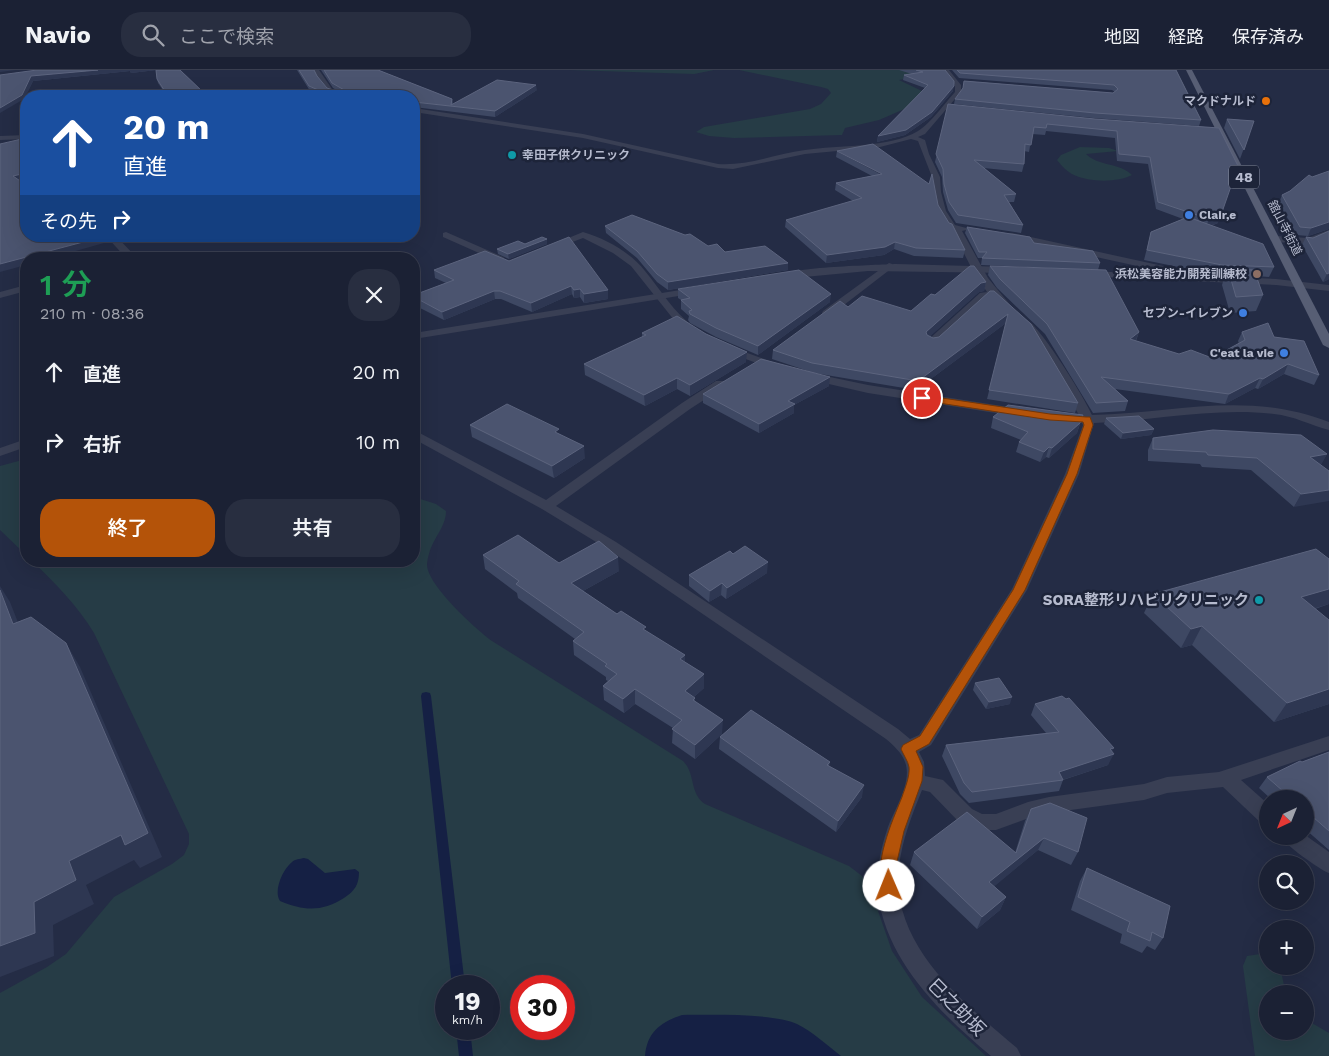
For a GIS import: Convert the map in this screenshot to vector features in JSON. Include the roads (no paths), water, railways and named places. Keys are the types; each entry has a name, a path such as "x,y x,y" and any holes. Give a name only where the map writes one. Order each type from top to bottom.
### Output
{"main road":[{"name":"舘山寺街道","path":"1189,70 1329,345"}],"street":[{"path":"316,70 330,90"},
{"path":"420,111 571,134 728,167 805,152 880,145 911,137 922,132 948,107 958,92 956,82 946,70"},
{"path":"956,82 970,82"},
{"path":"1207,130 1221,131"},
{"path":"0,138 20,137"},
{"path":"911,137 921,140 925,154 936,177 942,211 952,227 974,230"},
{"path":"908,749 925,740 1019,590 1072,474 1089,425 1084,411 1039,337 995,294 976,269 956,228"},
{"path":"1276,239 1309,241 1329,233"},
{"path":"1000,234 1186,274 1189,278"},
{"path":"446,235 509,264"},
{"path":"546,249 583,235 609,246 632,262 679,321 699,334"},
{"path":"821,318 889,266"},
{"path":"775,277 831,269 889,266 1024,271"},
{"path":"1073,273 1189,278 1329,288"},
{"path":"420,335 708,288"},
{"path":"0,295 20,290"},
{"path":"932,342 984,295 995,294"},
{"path":"718,344 795,373 868,389 1037,415"},
{"path":"743,370 774,350"},
{"path":"547,506 686,406 728,379"},
{"path":"1050,417 1086,420 1254,408 1299,415 1329,426"},
{"path":"420,437 547,506 620,551 892,734 908,749 916,767 914,781 936,786 965,815 980,822 996,822 1028,810 1049,805 1136,793 1167,784 1202,782 1226,778 1329,744"},
{"path":"0,452 20,445"},
{"path":"1226,778 1259,809"},
{"name":"巳之助坂","path":"914,781 896,831 888,866 891,905 906,947 934,989 973,1026 1009,1056"},
{"path":"1304,845 1329,864"}],"water":[{"path":"304,858 308,859 325,873 355,869 359,872 356,887 351,893 336,903 320,908 297,907 280,901 278,886 282,875 293,861"},
{"path":"682,1015 742,1015 787,1020 809,1031 841,1056 645,1056 649,1040 656,1029"}],"waterway":[{"path":"426,696 458,975"},
{"path":"464,1040 466,1056"}],"place":[{"name":"マクドナルド","path":"1266,101"},
{"name":"幸田子供クリニック","path":"512,155"},
{"name":"Clair,e","path":"1189,215"},
{"name":"浜松美容能力開発訓練校","path":"1257,274"},
{"name":"セブン-イレブン","path":"1243,313"},
{"name":"C'eat la vie","path":"1284,353"},
{"name":"SORA整形リハビリクリニック","path":"1259,600"}]}
